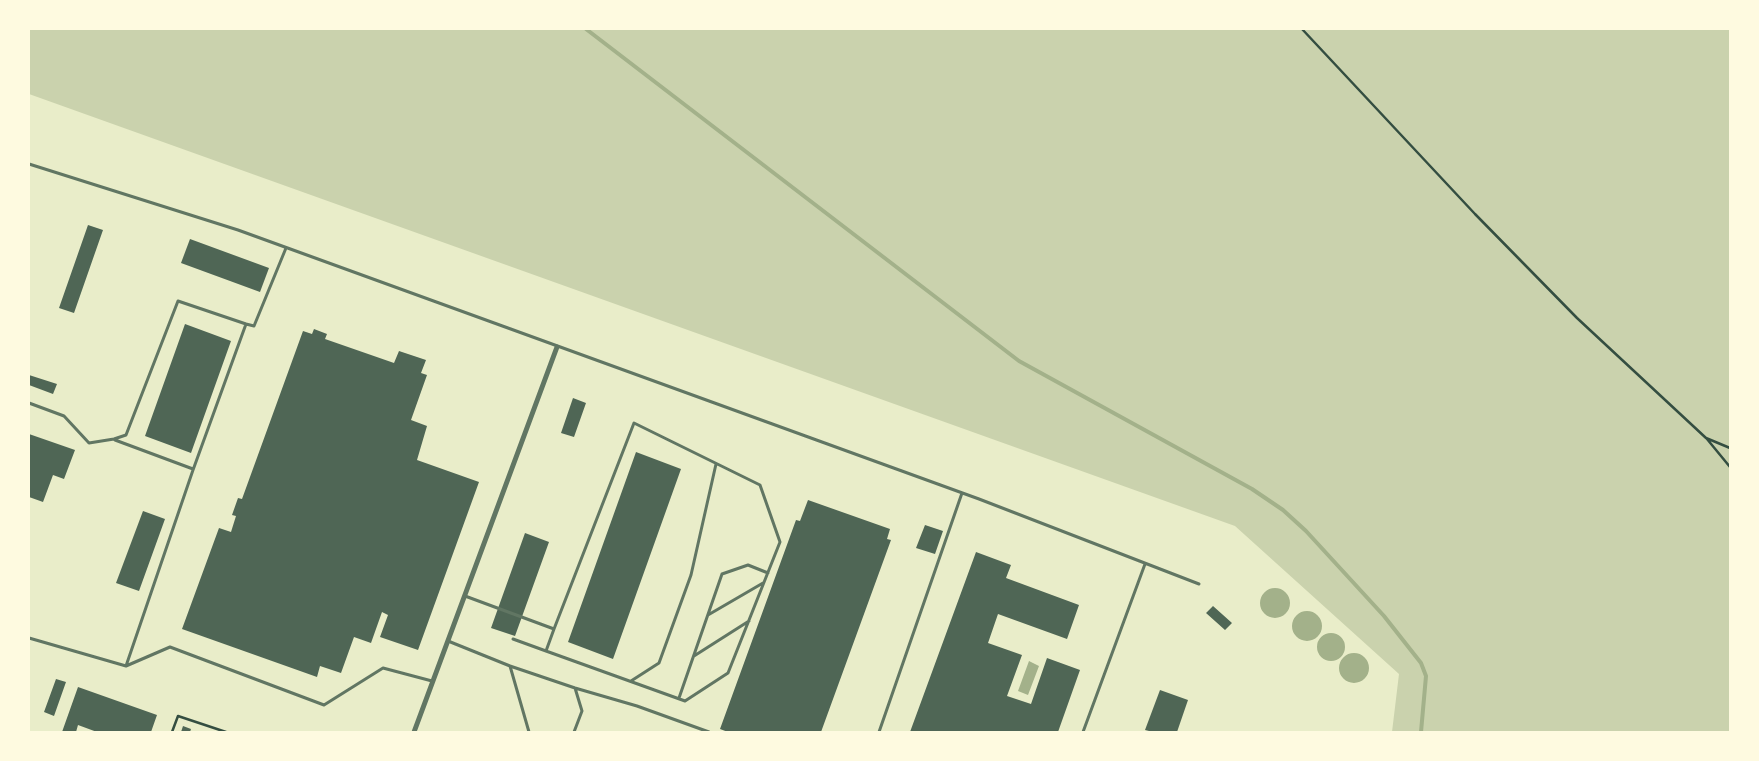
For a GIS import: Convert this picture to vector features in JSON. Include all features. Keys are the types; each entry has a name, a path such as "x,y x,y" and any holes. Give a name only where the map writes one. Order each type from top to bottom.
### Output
{"street":[{"path":"414,732 557,347"}],"lane":[{"path":"29,164 238,230 962,493 1198,584"},
{"path":"29,403 64,416 89,444 126,435 178,301 254,326 286,248"},
{"path":"126,666 193,470 246,324"},
{"path":"513,639 546,651 630,681 685,700 728,673 780,542 760,485 634,423 546,651"},
{"path":"114,439 193,470"},
{"path":"630,681 659,663 691,575 716,463"},
{"path":"880,732 962,493"},
{"path":"1083,732 1145,564"},
{"path":"679,698 722,574 748,565 768,573"},
{"path":"708,616 764,582"},
{"path":"464,596 554,629"},
{"path":"693,656 749,621"},
{"path":"29,638 126,666 170,647 324,705 383,668 433,682"},
{"path":"447,641 510,666 637,706 709,732"},
{"path":"510,666 529,732"},
{"path":"574,732 582,711 575,688"}],"path":[{"path":"1302,29 1474,214 1577,318 1706,438 1730,467"},
{"path":"1706,438 1730,448"},
{"path":"172,732 178,716 226,732"}],"shaded area":[{"path":"29,29 1730,29 1730,732 1392,732 1399,674 1235,526 29,94"},
{"path":"1275,588 1286,592 1290,603 1286,614 1275,618 1264,614 1260,603 1264,592"},
{"path":"1307,611 1318,615 1322,626 1318,637 1307,641 1296,637 1292,626 1296,615"},
{"path":"1331,633 1341,637 1345,647 1341,657 1331,661 1321,657 1317,647 1321,637"},
{"path":"1354,653 1365,657 1369,668 1365,679 1354,683 1343,679 1339,668 1343,657"},
{"path":"1029,661 1039,666 1028,695 1018,691"}],"building":[{"path":"88,225 103,230 74,313 59,308"},
{"path":"190,239 269,268 260,292 181,263"},
{"path":"185,324 231,341 191,453 145,436"},
{"path":"314,329 327,334 325,339 394,363 399,351 426,360 421,373 427,375 411,420 427,426 417,460 479,482 418,650 380,637 388,615 382,612 371,643 354,637 341,673 320,666 317,677 182,629 219,528 231,532 236,516 232,515 238,498 242,499 303,331 312,334"},
{"path":"29,375 57,384 53,394 29,385"},
{"path":"573,398 586,403 574,437 561,433"},
{"path":"29,434 75,450 64,479 53,475 43,502 29,497"},
{"path":"636,452 681,469 613,659 568,642"},
{"path":"808,500 890,529 887,539 891,540 821,732 728,732 720,729 796,520 800,521"},
{"path":"143,511 165,519 139,591 116,583"},
{"path":"925,525 943,531 935,554 916,548"},
{"path":"525,533 549,542 515,636 491,628"},
{"path":"976,552 1011,565 1006,578 1079,605 1067,639 998,614 988,643 1022,655 1007,696 1031,704 1047,658 1080,670 1058,732 910,732"},
{"path":"1213,606 1232,623 1225,630 1206,613"},
{"path":"56,679 66,682 54,716 44,712"},
{"path":"78,687 157,715 151,732 97,732 78,725 76,732 62,732"},
{"path":"1160,690 1188,700 1177,732 1145,730"},
{"path":"183,726 191,729 190,732 181,732"}],"waterway":[{"path":"586,29 1019,361 1252,489 1283,510 1306,531 1384,616 1421,663 1426,676 1421,732"}]}
